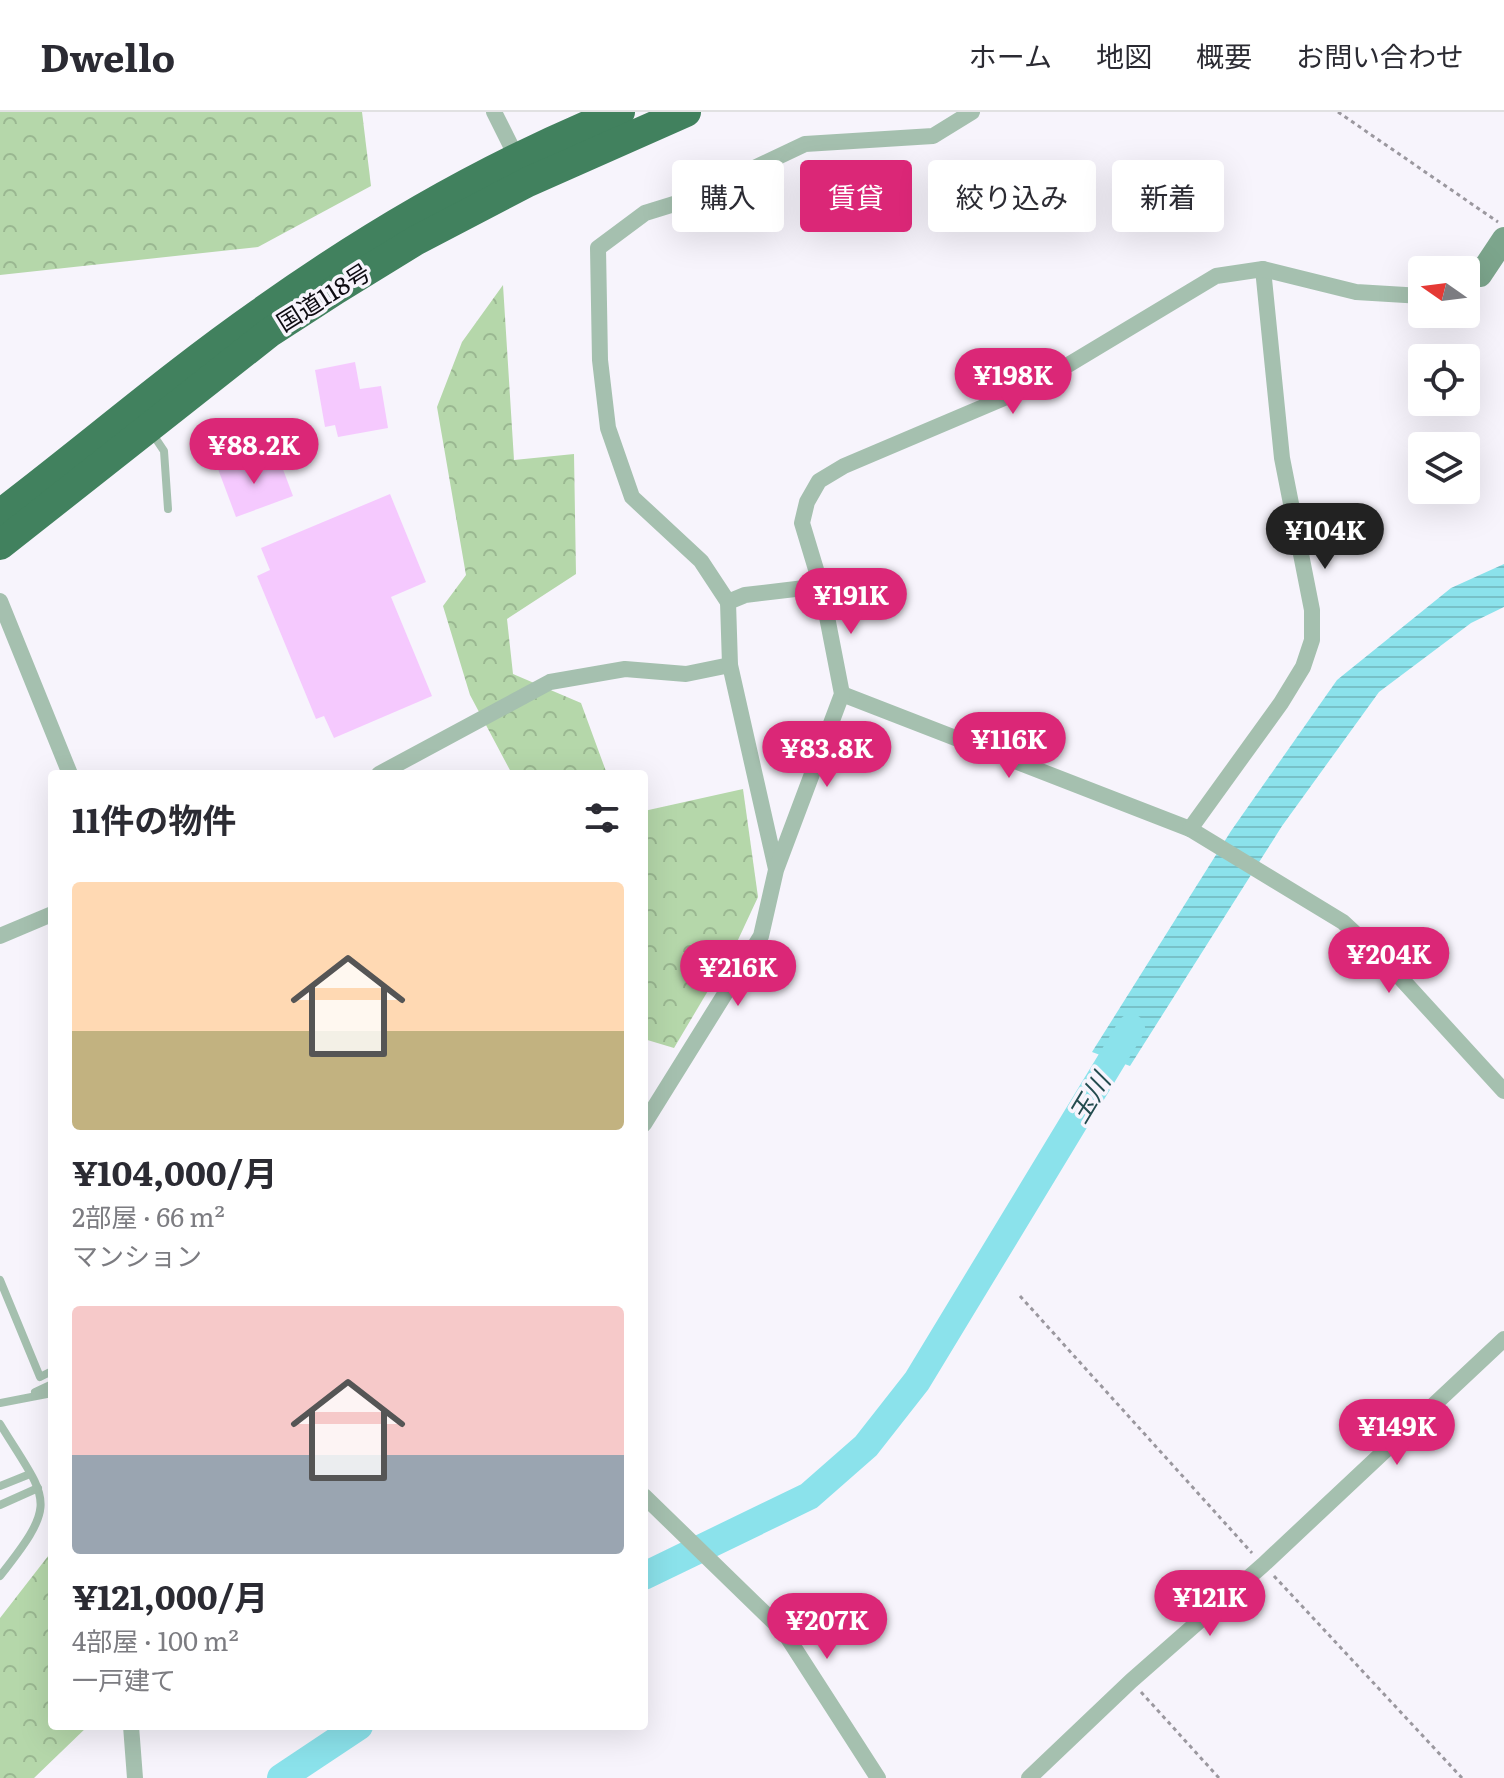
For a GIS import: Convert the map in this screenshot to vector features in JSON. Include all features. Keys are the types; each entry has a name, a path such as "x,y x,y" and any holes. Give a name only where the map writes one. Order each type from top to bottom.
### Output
{"highway":[{"name":"国道118号","path":"0,545 269,333 522,169 620,112"},
{"name":"国道118号","path":"0,514 268,307 403,218 522,169 686,112"}],"street":[{"path":"494,112 522,169"},
{"path":"776,870 730,665 728,602 701,561 632,497 608,428 600,360 598,248 645,213 687,200 805,144 933,136 972,112"},
{"path":"1480,270 1504,239"},
{"path":"1190,829 1281,703 1303,667 1312,640 1312,610 1282,458 1263,269"},
{"path":"648,1118 761,936 776,870 842,694 821,586 802,523 807,502 819,481 844,466 1009,396 1216,276 1263,269 1356,292 1408,295"},
{"path":"728,602 745,595 821,586"},
{"path":"0,601 68,770"},
{"path":"386,770 550,682 625,669 686,674 730,665"},
{"path":"842,694 1190,829 1354,932 1504,1091"},
{"path":"0,936 48,916"},
{"path":"1029,1778 1504,1339"},
{"path":"648,1500 784,1632 878,1778"},
{"path":"131,1730 135,1778"}],"lane":[{"path":"149,429 164,451 168,509"},
{"path":"0,1280 40,1377 48,1373"},
{"path":"0,1403 48,1386"},
{"path":"27,1395 48,1393"},
{"path":"0,1424 38,1488 42,1507 42,1516 0,1576"},
{"path":"0,1486 30,1474"},
{"path":"0,1505 38,1488"},
{"path":"42,1507 48,1503"}],"path":[{"path":"1338,112 1504,226"},
{"path":"1020,1296 1263,1565 1462,1778"},
{"path":"1131,1681 1219,1778"}],"green space":[{"path":"0,112 362,112 371,186 258,247 0,275"},
{"path":"503,285 514,460 574,454 576,574 507,619 513,674 581,703 606,770 510,770 470,695 443,606 466,575 437,407 462,342"},
{"path":"743,789 758,897 737,942 674,1048 648,1040 648,810"},
{"path":"48,1556 48,1730 84,1730 34,1778 0,1778 0,1618"}],"water":[{"path":"1504,564 1504,607 1471,623 1379,692 1282,826 1130,1066 1092,1052 1231,831 1337,680 1451,588"}],"building":[{"path":"355,362 360,389 381,386 388,428 338,437 335,425 325,427 315,370"},
{"path":"249,457 255,473 281,464 293,496 236,517 218,469"},
{"path":"390,494 426,582 391,597 432,696 334,738 324,716 316,719 257,576 270,570 261,548"}],"waterway":[{"name":"玉川","path":"648,1574 809,1496 866,1446 917,1381 1131,1028"},
{"name":"玉川","path":"281,1778 353,1730"}]}
